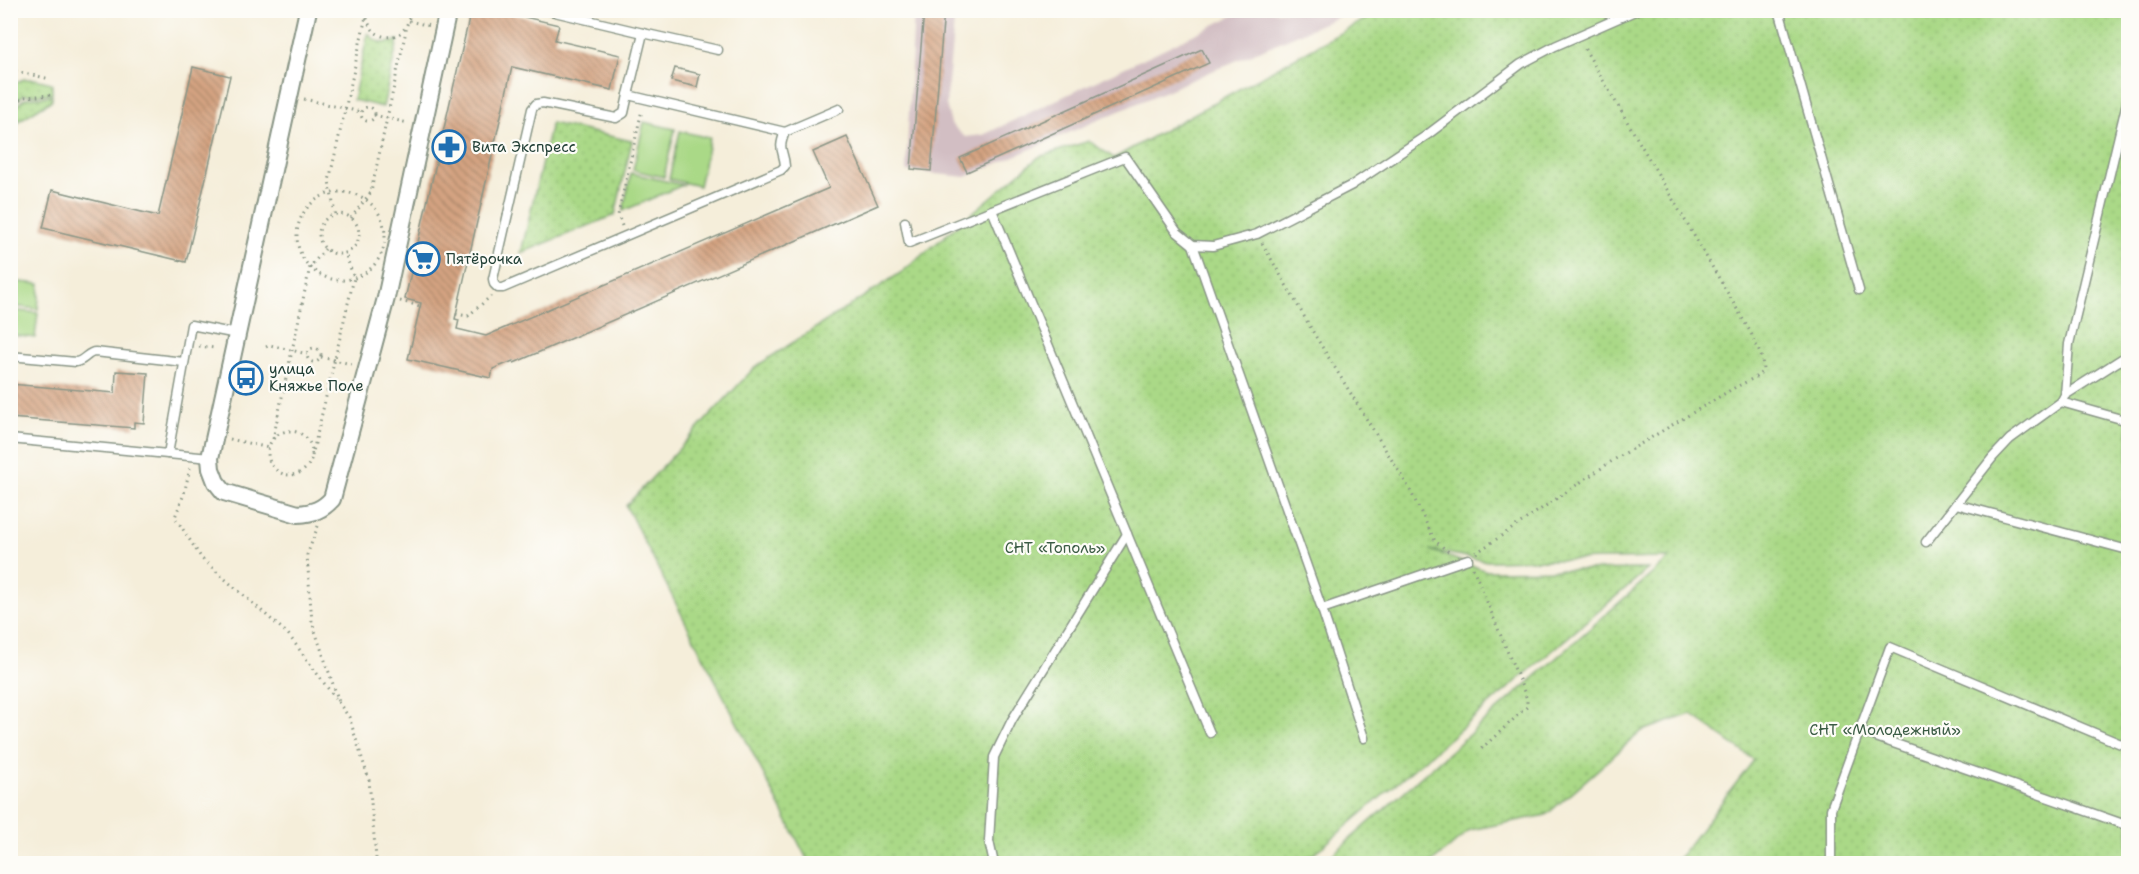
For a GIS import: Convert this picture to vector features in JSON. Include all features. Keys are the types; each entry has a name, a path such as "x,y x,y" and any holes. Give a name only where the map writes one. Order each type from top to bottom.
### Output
{"street":[{"path":"308,10 210,458 213,476 224,492 298,514 323,508 332,500 386,298 448,10"}],"lane":[{"path":"546,10 718,50"},
{"path":"1193,245 1213,246 1257,234 1352,185 1427,135 1521,64 1555,46 1637,10"},
{"path":"1779,10 1859,290"},
{"path":"643,33 624,113 616,118 543,103 536,104 532,109 493,279 498,288 503,288 781,170 785,166 780,147 784,132"},
{"path":"628,95 784,132 839,109"},
{"path":"2063,399 2069,344 2128,98"},
{"path":"905,222 909,243 1125,157 1178,232 1193,245 1322,609 1364,738"},
{"path":"992,210 1210,733"},
{"path":"168,454 191,326 237,334"},
{"path":"10,356 76,362 95,352 184,362"},
{"path":"1926,542 2010,439 2063,399 2128,356"},
{"path":"2063,399 2128,422"},
{"path":"10,439 210,458"},
{"path":"1956,504 2128,550"},
{"path":"994,864 989,841 994,757 1012,720 1127,534"},
{"path":"1322,609 1468,559"},
{"path":"1831,864 1831,809 1890,647 2128,747"},
{"path":"1859,731 2123,824"}],"path":[{"path":"361,10 367,11"},
{"path":"351,218 371,192 409,21 409,10"},
{"path":"367,11 371,29 382,37 397,36 407,26"},
{"path":"335,214 330,181 367,11"},
{"path":"409,21 444,29"},
{"path":"1468,559 1612,461 1758,376 1763,370 1762,358 1751,333 1578,36"},
{"path":"10,73 15,71 50,79"},
{"path":"10,107 24,97 52,95"},
{"path":"290,96 361,112"},
{"path":"625,237 618,216 645,99"},
{"path":"361,112 369,107 374,112 374,116"},
{"path":"361,112 366,121 370,121 374,116"},
{"path":"374,116 423,127"},
{"path":"332,193 352,193 365,199 376,209 383,222 385,237 382,251 375,264 354,278 335,280 321,275 310,267 301,255 297,242 297,227 302,214 311,203 323,195 332,193"},
{"path":"335,214 345,214 359,229 354,248 345,253 335,254 325,249 320,242 319,228 326,218 335,214"},
{"path":"1257,234 1316,337 1409,488 1435,541 1452,554 1468,559 1527,699 1527,707 1518,717 1480,750"},
{"path":"325,249 310,267 273,440 269,448 269,460 284,474 292,475 305,469 312,456 354,278 345,253"},
{"path":"456,314 468,316 498,288"},
{"path":"386,298 420,306"},
{"path":"266,347 270,345 307,354"},
{"path":"315,348 319,350 321,357 312,362 306,357 308,350 315,348"},
{"path":"321,357 367,368"},
{"path":"273,440 284,432 298,433 309,442 312,456"},
{"path":"215,436 269,448"},
{"path":"192,456 184,494 175,517 202,559 288,634 349,717 369,780 378,864"},
{"path":"320,522 307,555 312,622 340,706"}],"shaded area":[{"path":"914,11 955,11 946,104 951,124 965,137 983,135 1243,11 1352,11 966,177 906,171"}],"green space":[{"path":"1380,11 2128,11 2128,863 1675,863 1754,760 1691,714 1642,731 1546,815 1470,830 1431,863 1323,863 1670,558 1487,561 1430,550 1487,571 1648,569 1314,854 1297,863 809,863 626,506 755,367 902,272 1039,157 1089,141 1114,158"},
{"path":"368,33 374,39 382,42 389,43 398,40 383,107 353,100"},
{"path":"24,79 52,83 52,94 24,95 11,105 11,84"},
{"path":"52,96 52,100 11,124 11,109 26,98"},
{"path":"644,122 675,129 664,177 633,170"},
{"path":"551,123 632,141 615,215 521,253"},
{"path":"680,131 710,138 699,186 669,179"},
{"path":"631,173 683,185 623,211"},
{"path":"10,281 40,284 38,309 11,306"},
{"path":"11,310 38,313 35,338 11,335"}],"building":[{"path":"471,10 495,10 559,25 555,40 620,55 612,90 512,67 455,319 459,320 457,329 486,336 829,188 813,152 847,137 878,205 514,363 513,361 493,369 491,378 408,359 421,303 405,299"},
{"path":"924,10 944,10 931,171 911,169"},
{"path":"1202,49 1209,63 967,172 960,158"},
{"path":"193,67 230,76 186,262 43,228 52,190 158,216"},
{"path":"675,68 700,74 697,87 671,81"},
{"path":"116,371 148,373 144,423 134,422 134,428 10,418 10,384 115,393"}],"place":[{"name":"Вита Экспресс","path":"449,147"},
{"name":"Пятёрочка","path":"423,259"},
{"name":"улица Княжье Поле","path":"246,378"}],"park label":[{"name":"СНТ «Тополь»","path":"1055,548"},
{"name":"СНТ «Молодежный»","path":"1885,730"}]}
